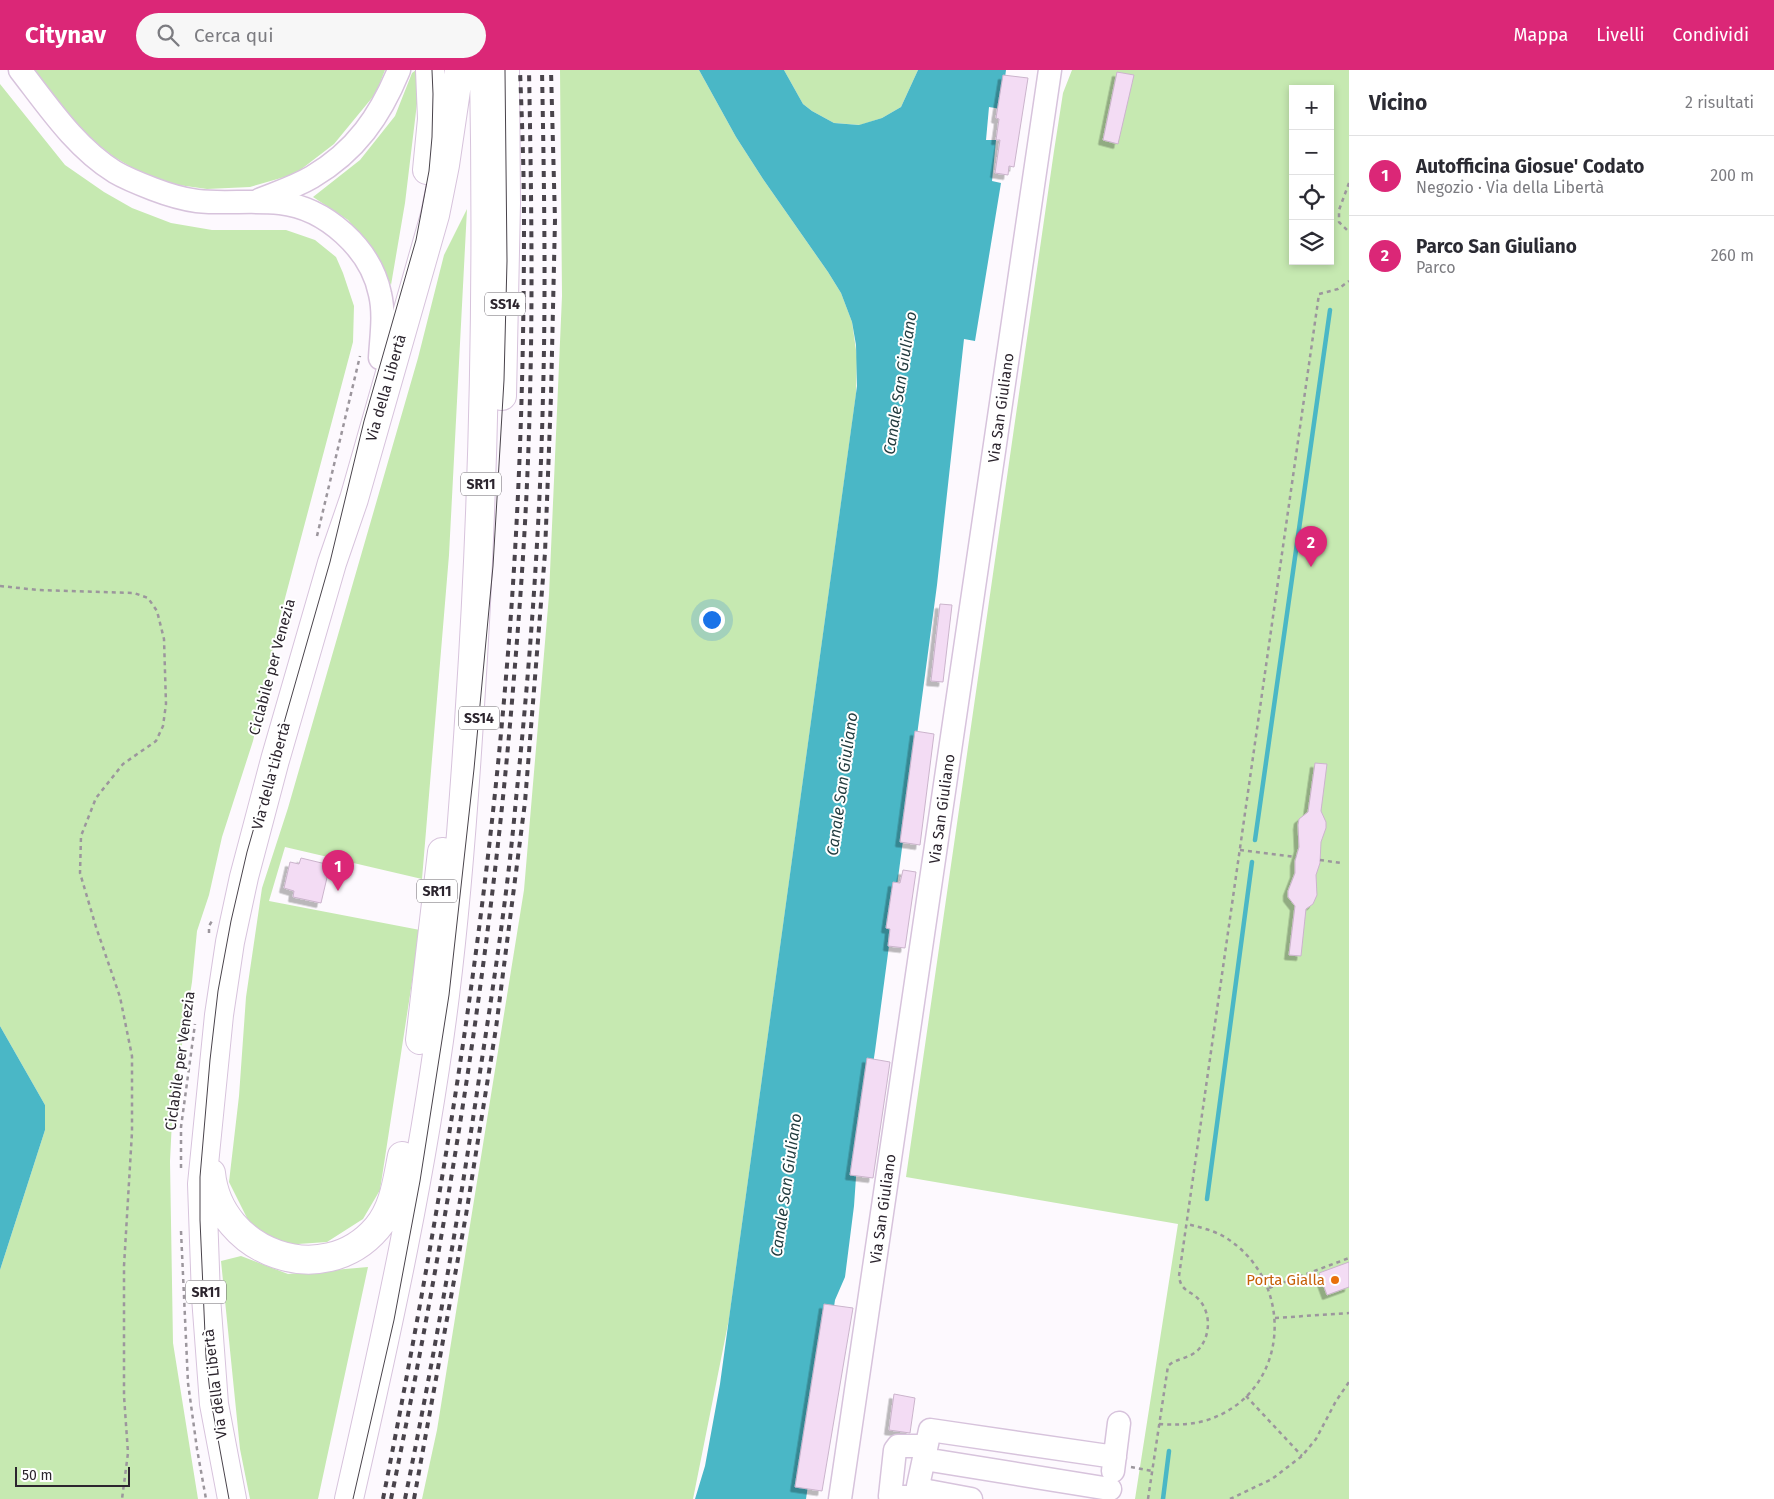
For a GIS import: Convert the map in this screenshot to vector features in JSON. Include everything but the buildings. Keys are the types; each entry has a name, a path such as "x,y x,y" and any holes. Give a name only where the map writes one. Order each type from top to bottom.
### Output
{"highway":[{"path":"332,563 371,355 411,250 426,185 432,120 430,70"},
{"name":"Via della Libertà","path":"232,1499 214,1404 206,1297 202,1184 211,1084 229,951 244,876 275,760 332,563 357,490 435,215 446,164 459,70"},
{"name":"SR11","path":"349,1499 388,1328 410,1210 445,994 456,898 476,613 482,452 485,240 484,70"},
{"name":"SS14","path":"456,898 474,769 495,529 502,407 505,306 505,70"},
{"name":"SR11","path":"211,1084 208,1145 212,1182 221,1208 240,1233 263,1249 282,1257 309,1260 338,1254 357,1244 377,1228 385,1216 396,1184 415,1082 456,730 466,634 485,240"}],"street":[{"path":"20,70 74,138 96,158 116,172 154,189 196,201 280,203 317,215 332,225 361,251 373,273 380,294 382,310 371,355"},
{"path":"252,202 311,178 340,158 359,140 376,116 391,90 399,70"},
{"name":"Via San Giuliano","path":"840,1499 1050,70"},
{"name":"Via San Giuliano","path":"1044,118 1055,70"},
{"path":"928,1491 920,1495 902,1498 890,1496 895,1450 898,1446 1110,1494 1119,1423"},
{"path":"971,1499 928,1491 918,1486 930,1430 1115,1457"}],"path":[{"path":"1349,183 1339,210 1339,222 1349,232"},
{"path":"1148,1499 1168,1366 1172,1362 1185,1359 1193,1354 1199,1349 1207,1335 1206,1311 1194,1295 1180,1285 1179,1276 1319,294 1338,289 1349,281"},
{"path":"316,539 371,355"},
{"path":"0,586 38,590 134,593 148,598 157,611 164,639 166,704 163,726 156,741 123,764 96,798 81,836 80,873 120,997 132,1056 132,1132 124,1266 124,1396 128,1453 122,1499"},
{"path":"1240,850 1296,857"},
{"path":"1320,860 1341,863"},
{"path":"209,936 209,926 212,920"},
{"name":"Ciclabile per Venezia","path":"181,1177 181,1127 196,1016"},
{"path":"181,1222 188,1383 206,1499"},
{"path":"1159,1424 1191,1424 1221,1414 1246,1396 1266,1368 1272,1352 1275,1318 1268,1288 1260,1272 1250,1257 1221,1235 1187,1224"},
{"path":"1268,1288 1349,1258"},
{"path":"1275,1318 1349,1313"},
{"path":"1230,1499 1272,1479 1302,1456 1316,1439 1336,1401 1349,1382"},
{"path":"1246,1396 1302,1456"},
{"path":"1140,1469 1152,1471"}],"green space":[{"path":"34,70 385,70 376,93 334,144 295,174 250,187 207,189 157,182 114,157 81,131"},
{"path":"416,70 421,70 405,203 391,285 376,254 348,220 313,197 360,160 395,116 412,73"},
{"path":"560,70 699,70 736,137 841,293 852,322 857,357 856,394 729,1319 693,1499 422,1499 437,1430 524,890 549,595 562,296"},
{"path":"784,70 918,70 901,107 882,118 860,125 834,123 812,111 803,104"},
{"path":"1072,70 1349,70 1349,1499 1135,1499 1178,1224 906,1177 1063,93"},
{"path":"0,84 65,165 104,192 132,208 171,223 212,230 286,230 315,240 336,257 354,306 353,342 280,617 253,741 222,837 209,895 197,931 192,982 173,1100 170,1161 173,1343 198,1499 0,1499 0,1270 45,1130 45,1105 0,1026"},
{"path":"467,209 449,555 422,879 285,847 269,901 420,930 380,1190 363,1219 327,1242 283,1245 249,1222 229,1182 239,1096 246,997 262,888 288,808 418,358 444,255"},
{"path":"241,1256 288,1274 368,1267 318,1499 250,1499 240,1449 221,1261"}],"water":[{"name":"Canale San Giuliano","path":"699,70 784,70 803,104 812,111 834,123 859,125 882,118 901,107 918,70 1006,70 1001,109 989,107 986,140 996,140 992,181 1001,183 975,341 964,339 937,585 875,1051 856,1177 845,1277 835,1300 806,1499 695,1499 705,1466 720,1384 857,386 856,345 852,322 841,293 736,137"},
{"path":"0,1026 45,1105 45,1130 0,1270"}],"waterway":[{"path":"1255,840 1330,310"},
{"path":"1207,1199 1252,862"},
{"path":"1163,1499 1169,1451"}],"tram line":[{"path":"229,1499 211,1401 206,1357 200,1220 200,1177 218,991 231,921 247,852 330,562 364,421 416,240 429,171 432,137 432,70"},
{"path":"353,1499 394,1320 420,1181 449,995 474,769 493,566 504,380 507,261 505,70"}],"railway":[{"path":"383,1499 422,1295 456,1090 485,884 506,677 520,449 523,336 524,222 520,70"},
{"path":"391,1499 449,1193 480,987 505,780 522,571 529,430 532,273 529,70"},
{"path":"405,1499 446,1286 472,1126 505,901 513,833 534,597 542,446 545,273 542,70"},
{"path":"414,1499 466,1215 496,1028 525,802 545,553 551,396 555,220 551,70"}],"place":[{"name":"Parco San Giuliano","path":"1311,567"},
{"name":"Autofficina Giosue' Codato","path":"338,891"},
{"name":"Porta Gialla","path":"1335,1280"}]}
